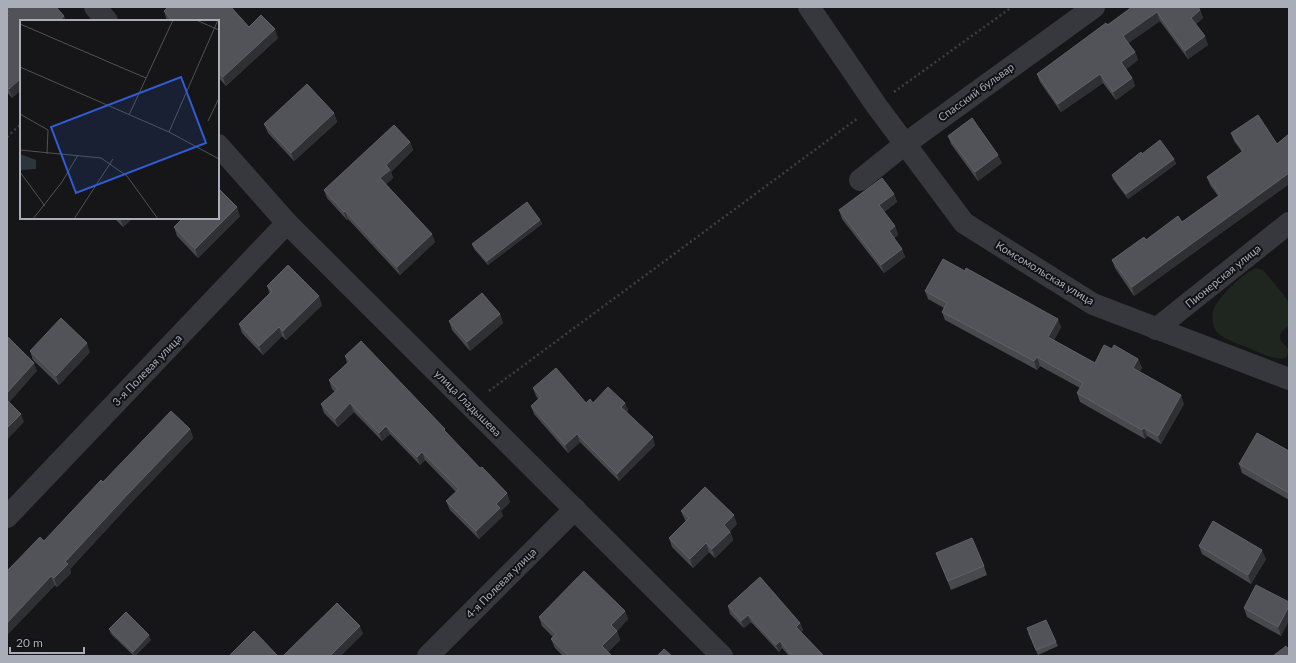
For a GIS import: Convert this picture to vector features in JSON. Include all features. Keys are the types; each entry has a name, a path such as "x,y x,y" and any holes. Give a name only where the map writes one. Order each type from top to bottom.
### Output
{"street":[{"path":"95,7 106,20"},
{"name":"Комсомольская улица","path":"809,7 876,105 964,223 1093,304 1289,378"},
{"name":"Спасский бульвар","path":"860,180 905,144 1094,7"},
{"name":"улица Гладышева","path":"219,146 287,223 722,656"},
{"name":"3-я Полевая улица","path":"7,517 287,223"},
{"name":"Пионерская улица","path":"1156,329 1289,223"},
{"name":"4-я Полевая улица","path":"428,656 575,509"}],"path":[{"path":"470,405 876,105 1012,7"},
{"path":"7,137 20,125"}],"shaded area":[{"path":"1256,268 1263,270 1289,303 1289,326 1280,334 1281,341 1288,349 1286,358 1282,359 1268,356 1224,338 1217,332 1214,326 1213,312 1218,301 1239,279"}],"building":[{"path":"7,7 56,7 64,16 60,20 20,20 20,79 9,89 7,87 7,17 10,14"},
{"path":"168,7 231,7 249,27 261,15 275,29 223,77 219,73 219,20 172,20 164,11"},
{"path":"1132,7 1198,7 1200,10 1191,18 1205,36 1185,51 1157,12 1123,36 1135,52 1121,62 1132,78 1113,92 1100,74 1058,104 1037,74 1106,23 1108,25"},
{"path":"307,84 334,113 291,153 264,124"},
{"path":"1258,115 1277,144 1289,134 1289,173 1132,287 1112,260 1144,237 1146,240 1178,216 1182,222 1220,195 1207,177 1243,151 1231,133"},
{"path":"972,118 998,155 975,172 948,136"},
{"path":"394,125 410,142 386,165 390,170 380,178 432,234 397,267 324,190"},
{"path":"1160,140 1174,159 1126,194 1112,175 1141,152 1142,154"},
{"path":"882,178 894,194 879,205 895,226 889,231 902,249 881,265 839,210"},
{"path":"219,189 237,207 195,249 174,227 182,219 219,219"},
{"path":"527,202 540,220 487,261 472,244"},
{"path":"943,259 965,271 966,268 1058,319 1048,337 1095,363 1104,345 1112,349 1114,345 1138,359 1133,368 1181,395 1158,436 1144,428 1142,430 1077,393 1083,383 1037,357 1034,361 942,312 947,303 925,291"},
{"path":"288,265 319,296 283,331 279,327 259,346 239,324 272,291 267,286"},
{"path":"482,293 500,314 467,342 449,321"},
{"path":"61,318 87,343 56,376 30,351"},
{"path":"7,336 34,363 7,393"},
{"path":"361,341 480,468 482,467 507,493 496,504 500,508 476,531 446,501 459,489 422,452 417,457 386,426 379,433 350,403 335,419 321,404 338,389 329,380 350,361 345,356"},
{"path":"556,368 586,403 590,399 593,403 608,387 625,403 621,407 653,437 617,474 577,434 565,445 531,406 541,397 533,388"},
{"path":"7,400 21,414 7,428"},
{"path":"171,411 190,429 65,562 68,564 54,578 51,576 7,623 7,571 40,537 44,541 101,480 103,482"},
{"path":"1257,433 1289,451 1289,493 1239,464"},
{"path":"705,487 734,515 724,525 730,532 712,549 706,543 690,559 669,538 689,518 681,511"},
{"path":"1213,521 1262,550 1248,575 1199,546"},
{"path":"972,538 984,566 948,581 936,553"},
{"path":"584,571 625,611 611,625 617,631 602,646 612,656 569,656 551,639 556,634 539,617"},
{"path":"760,577 800,623 796,627 824,656 792,656 780,641 776,645 748,615 741,621 728,606"},
{"path":"1256,585 1289,602 1289,606 1278,627 1244,608"},
{"path":"337,603 360,626 330,656 283,656"},
{"path":"126,612 149,635 133,652 109,629"},
{"path":"1046,620 1056,642 1036,650 1027,628"},
{"path":"254,631 278,656 229,656"},
{"path":"1286,646 1289,650 1289,656 1273,656"},
{"path":"664,649 672,656 657,656"}]}
